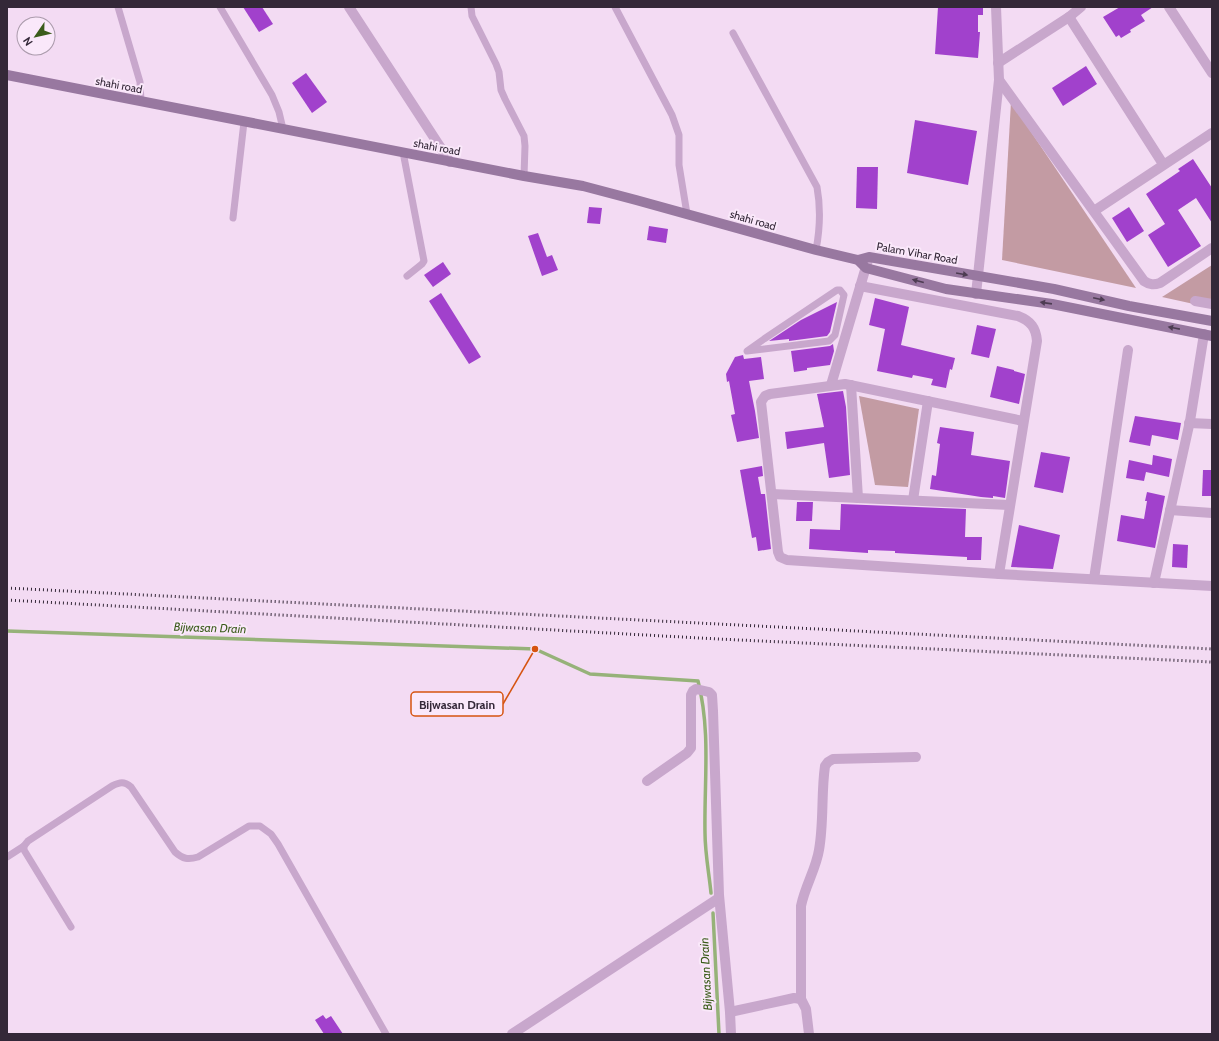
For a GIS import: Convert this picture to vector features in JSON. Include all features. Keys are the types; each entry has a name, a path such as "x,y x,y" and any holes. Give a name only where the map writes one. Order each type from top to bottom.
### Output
{"street":[{"path":"349,7 450,162"},
{"path":"976,294 999,80 996,7"},
{"path":"998,63 1081,7"},
{"path":"1169,7 1212,73"},
{"path":"1069,16 1163,164"},
{"name":"shahi road","path":"7,75 450,162 582,186 816,250 858,260"},
{"path":"999,80 1144,281 1149,284 1160,283 1212,248"},
{"path":"1094,211 1212,133"},
{"path":"831,385 869,257"},
{"name":"Palam Vihar Road","path":"858,260 869,257 1054,289 1129,306 1212,322"},
{"path":"858,260 866,268 946,289 1052,304 1208,335 1154,582"},
{"path":"860,286 1018,316 1027,319 1033,326 1037,341 1009,505 999,574"},
{"path":"1195,301 1212,304"},
{"path":"1094,579 1128,350"},
{"path":"1023,421 851,384 831,385 770,394 762,398 761,402 778,552 780,557 783,559 999,574 1212,586"},
{"path":"851,384 858,498"},
{"path":"913,500 928,401"},
{"path":"1189,423 1212,424"},
{"path":"772,494 1009,505"},
{"path":"1170,510 1212,513"},
{"path":"647,781 687,752 690,748 691,698 693,691 699,690 709,692 712,695 719,898 731,1034"},
{"path":"809,1034 806,1010 801,999 801,906 817,860 819,849 823,826 826,766 828,762 837,758 916,757"},
{"path":"512,1034 719,898"},
{"path":"730,1012 794,998 801,999"}],"lane":[{"path":"118,7 140,82 141,102"},
{"path":"220,7 272,95 279,112 283,129"},
{"path":"471,7 472,16 496,64 501,90 524,136 524,176"},
{"path":"615,7 676,124 679,135 679,165 687,214"},
{"path":"733,33 817,187 820,207 820,230 816,250"},
{"path":"234,218 244,122"},
{"path":"403,152 424,261 407,276"},
{"path":"840,290 844,293 843,301 835,335 829,341 747,351 834,291 840,290"},
{"path":"843,301 854,304"},
{"path":"7,857 24,846 28,841 119,782 125,782 131,786 175,852 181,858 189,860 198,857 249,826 260,826 271,834 278,844 386,1034"},
{"path":"24,846 24,850 71,927"}],"shaded area":[{"path":"1011,102 1136,288 1002,260"},
{"path":"1212,265 1212,308 1162,297"},
{"path":"859,396 919,409 908,487 875,485"}],"building":[{"path":"243,7 262,7 273,24 259,32"},
{"path":"938,7 983,7 983,15 978,15 978,32 980,32 978,58 935,54"},
{"path":"1120,7 1153,7 1141,15 1145,21 1130,30 1131,32 1121,38 1119,35 1116,37 1103,17"},
{"path":"1086,66 1097,84 1063,106 1052,88"},
{"path":"306,73 327,102 312,113 292,83"},
{"path":"915,120 977,131 968,185 907,173"},
{"path":"1193,159 1212,188 1212,223 1196,198 1178,210 1201,246 1168,267 1148,235 1165,224 1146,194 1180,171 1178,169"},
{"path":"857,167 878,167 877,209 856,208"},
{"path":"589,207 602,208 600,224 587,223"},
{"path":"1129,207 1144,231 1127,242 1112,218"},
{"path":"649,226 668,229 666,243 647,240"},
{"path":"538,233 547,257 552,255 558,270 542,276 528,236"},
{"path":"443,262 451,274 433,287 424,275"},
{"path":"441,293 481,357 469,364 429,301"},
{"path":"875,298 909,307 901,345 955,358 952,370 950,369 946,388 931,385 933,379 913,375 912,378 877,371 885,329 869,325"},
{"path":"837,302 830,332 827,336 789,341 789,339 769,341 801,320"},
{"path":"977,325 996,329 989,358 971,354"},
{"path":"833,344 834,351 830,365 807,368 807,370 794,372 791,351 830,346"},
{"path":"743,355 744,359 761,357 764,379 749,381 759,438 737,442 731,415 735,414 729,381 727,382 726,374 735,357"},
{"path":"997,366 1025,374 1019,404 990,397"},
{"path":"843,391 846,407 850,475 829,478 824,443 787,449 785,432 824,427 817,394"},
{"path":"1135,416 1181,423 1178,440 1152,435 1150,446 1129,442"},
{"path":"940,427 974,432 971,455 1010,461 1005,498 993,496 993,498 981,497 930,489 932,475 936,476 940,444 937,443"},
{"path":"1041,452 1070,457 1063,493 1034,487"},
{"path":"1153,455 1172,459 1169,477 1146,472 1144,481 1126,478 1129,460 1152,465"},
{"path":"762,466 763,476 758,477 761,494 765,494 771,549 758,551 756,537 752,538 740,470"},
{"path":"1203,470 1212,470 1212,496 1202,496"},
{"path":"1147,492 1165,496 1155,548 1117,541 1121,515 1144,519"},
{"path":"797,502 813,502 812,521 796,521"},
{"path":"841,504 966,509 965,537 982,537 981,560 967,560 967,557 895,553 895,551 868,550 868,553 809,549 810,529 840,530"},
{"path":"1019,525 1060,535 1053,569 1011,567"},
{"path":"1173,544 1188,545 1187,568 1172,567"},
{"path":"323,1015 326,1019 331,1016 343,1034 324,1034 315,1020"}],"waterway":[{"name":"Bijwasan Drain","path":"7,631 535,649 590,674 698,681 702,700 706,738 705,840 711,893"},
{"name":"Bijwasan Drain","path":"713,913 719,1034"}],"railway":[{"path":"7,588 1212,649"},
{"path":"7,600 718,639 1212,662"}],"place":[{"name":"Bijwasan Drain","path":"535,649"}]}
